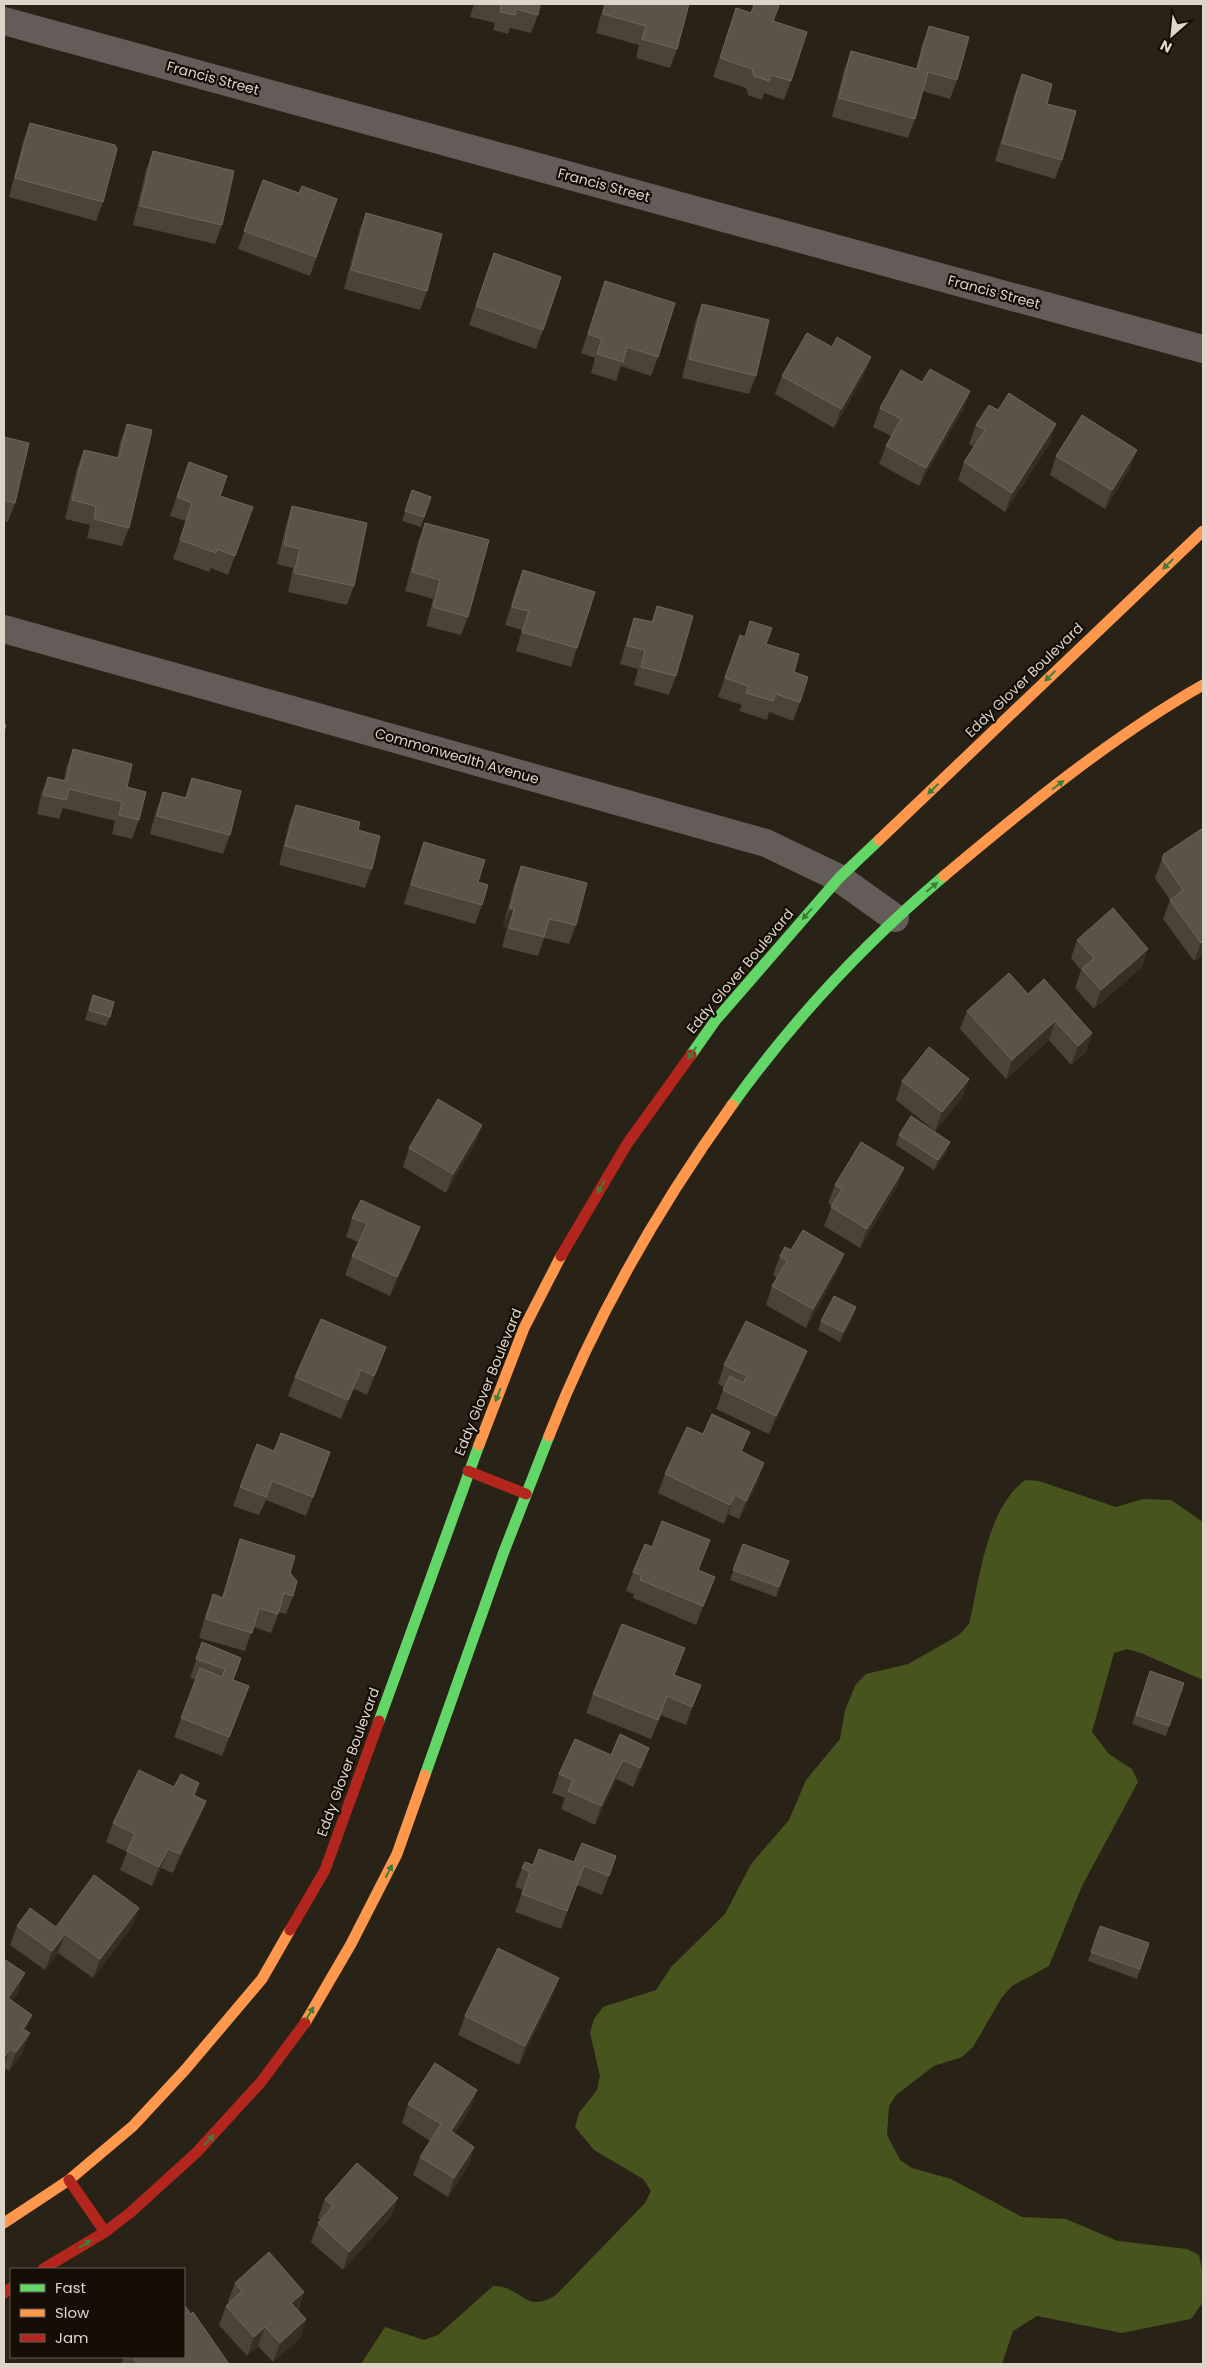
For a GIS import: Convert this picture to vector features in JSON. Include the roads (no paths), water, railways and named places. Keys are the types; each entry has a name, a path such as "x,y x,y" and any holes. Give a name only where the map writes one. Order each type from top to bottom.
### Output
{"street":[{"name":"Francis Street","path":"4,21 1203,350"},
{"name":"Eddy Glover Boulevard","path":"4,2223 69,2180 133,2126 186,2070 262,1979 325,1870 468,1471 524,1328 568,1243 627,1144 715,1021 839,878 1203,531"},
{"name":"Commonwealth Avenue","path":"4,629 766,843 839,878 895,918"},
{"path":"45,2268 105,2232 131,2212 197,2152 261,2082 309,2017 351,1944 397,1854 499,1563 574,1374 633,1256 706,1141 763,1062 838,977 895,918 1022,811 1154,713 1201,686"},
{"path":"468,1471 526,1494"},
{"path":"69,2180 105,2232"}]}
